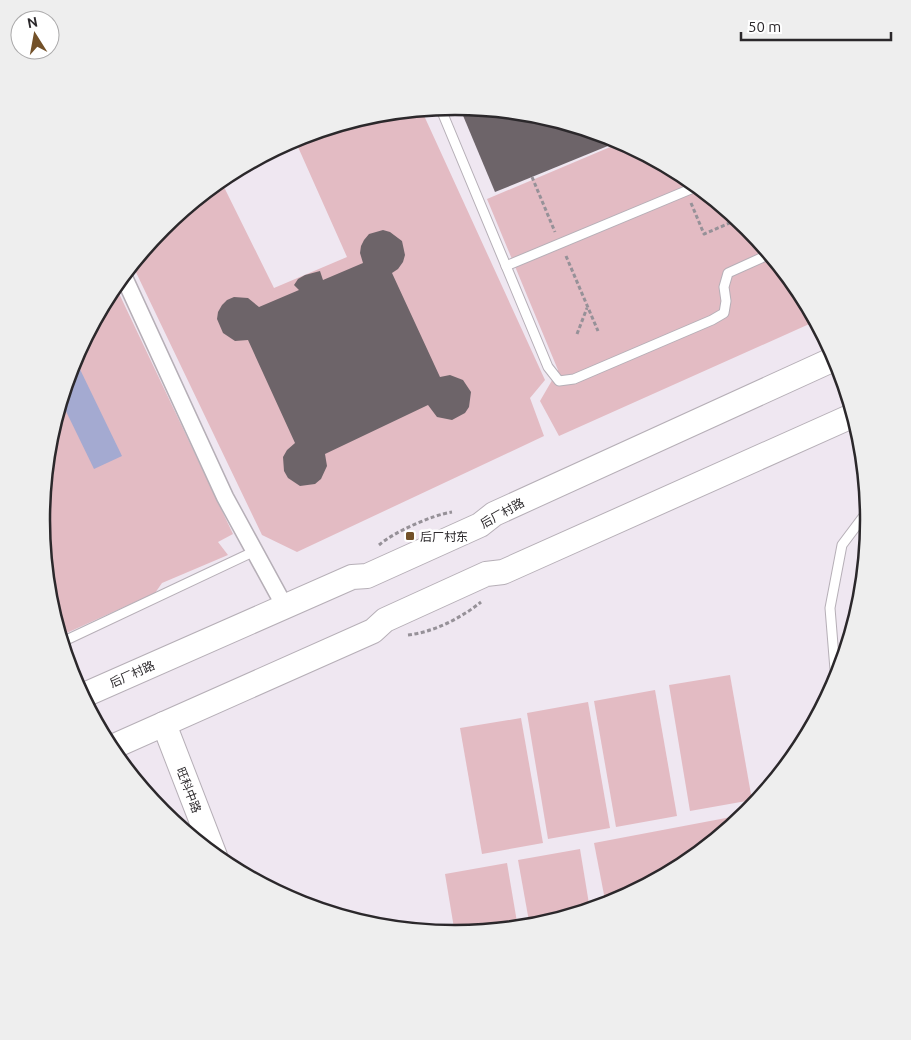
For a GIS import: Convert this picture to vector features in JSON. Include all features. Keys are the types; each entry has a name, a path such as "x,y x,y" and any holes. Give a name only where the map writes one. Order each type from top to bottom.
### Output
{"main road":[{"name":"后厂村路","path":"89,693 352,577 367,576 480,526 494,514 828,361"},
{"path":"118,745 373,631 385,620 486,574 503,572 848,418"},
{"name":"旺科中路","path":"164,724 210,843"}],"street":[{"path":"127,282 225,497 285,606"}],"lane":[{"path":"443,115 548,367 559,381 574,379 712,320 724,312 726,301 724,287 728,273 763,257"},
{"path":"506,266 690,189"},
{"path":"834,663 830,608 842,545 861,520"},
{"path":"68,639 255,551"}],"path":[{"path":"683,184 704,234 731,222"},
{"path":"577,334 588,307"}],"shaded area":[{"path":"424,116 545,380 530,398 544,436 297,552 262,535 135,271 169,233 188,215 224,187 274,288 347,257 298,147 351,128 376,122"},
{"path":"613,146 635,156 681,183 723,215 742,233 777,273 810,324 559,436 540,401 558,370 487,199"},
{"path":"119,294 233,534 218,542 228,555 162,583 155,593 67,633 53,573 50,520 51,493 53,467 64,415 81,365 104,317"},
{"path":"730,675 751,797 748,801 690,811 669,685"},
{"path":"655,690 677,816 616,827 594,701"},
{"path":"588,702 610,828 548,839 527,713"},
{"path":"521,718 543,843 482,854 460,728"},
{"path":"732,817 681,857 635,884 605,897 594,843"},
{"path":"580,849 589,903 529,919 518,860"},
{"path":"507,863 517,921 454,926 445,874"}],"water":[{"path":"80,369 122,456 94,469 66,410"}],"building":[{"path":"463,115 482,115 535,122 611,145 495,192"},
{"path":"383,230 390,232 402,241 405,255 403,262 392,273 440,377 450,375 463,380 471,392 469,407 465,413 452,420 437,417 428,405 325,454 327,466 321,479 315,484 300,486 288,478 284,471 283,457 287,450 295,443 248,340 235,341 223,333 217,319 218,312 227,300 234,297 248,298 259,307 299,290 294,285 298,279 305,275 320,271 323,280 363,263 360,253 364,240 369,234"}],"place":[{"name":"后厂村东","path":"410,536"}]}
